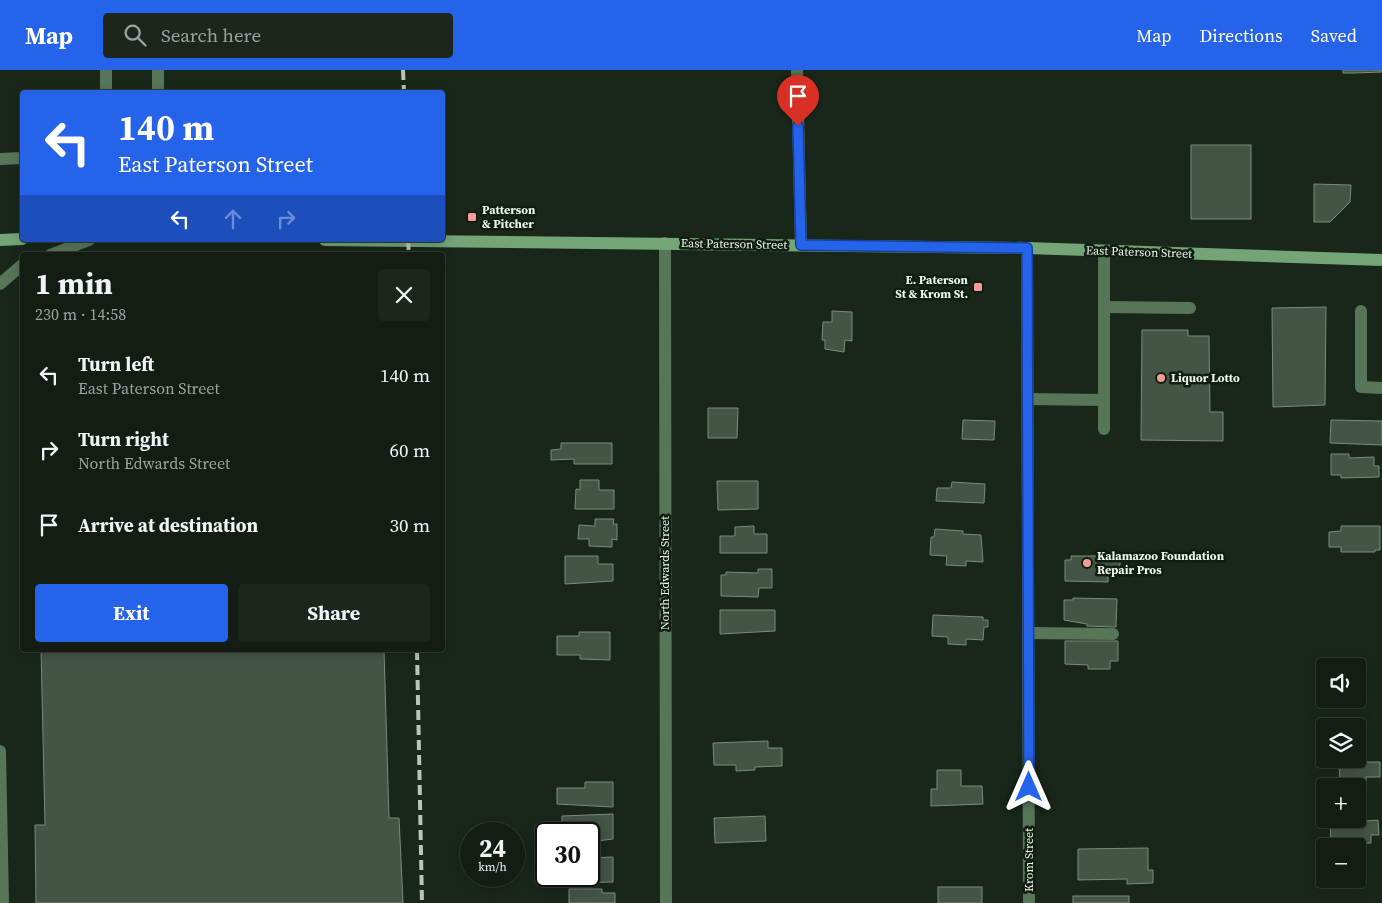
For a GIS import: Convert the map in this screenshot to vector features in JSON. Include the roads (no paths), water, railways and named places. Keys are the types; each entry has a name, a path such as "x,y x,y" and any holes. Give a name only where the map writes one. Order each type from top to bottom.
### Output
{"street":[{"path":"106,70 106,90"},
{"path":"158,70 158,90"},
{"path":"797,70 801,245"},
{"path":"0,159 20,158"},
{"path":"0,240 20,239"},
{"name":"East Paterson Street","path":"445,241 1027,248 1382,260"},
{"path":"58,252 85,242"},
{"name":"North Edwards Street","path":"665,243 666,903"},
{"name":"Krom Street","path":"1027,248 1029,903"},
{"path":"1104,252 1104,429"},
{"path":"0,284 20,268"},
{"path":"1104,307 1190,308"},
{"path":"1361,311 1361,387 1382,388"},
{"path":"1028,399 1104,400"},
{"path":"1029,633 1113,634"},
{"path":"0,752 3,903"}],"railway":[{"path":"403,70 404,90"},
{"path":"408,242 409,252"},
{"path":"417,652 422,903"}],"place":[{"name":"Patterson & Pitcher","path":"472,217"},
{"name":"E. Paterson St & Krom St.","path":"978,287"},
{"name":"Liquor Lotto","path":"1161,378"},
{"name":"Kalamazoo Foundation Repair Pros","path":"1087,563"}]}
